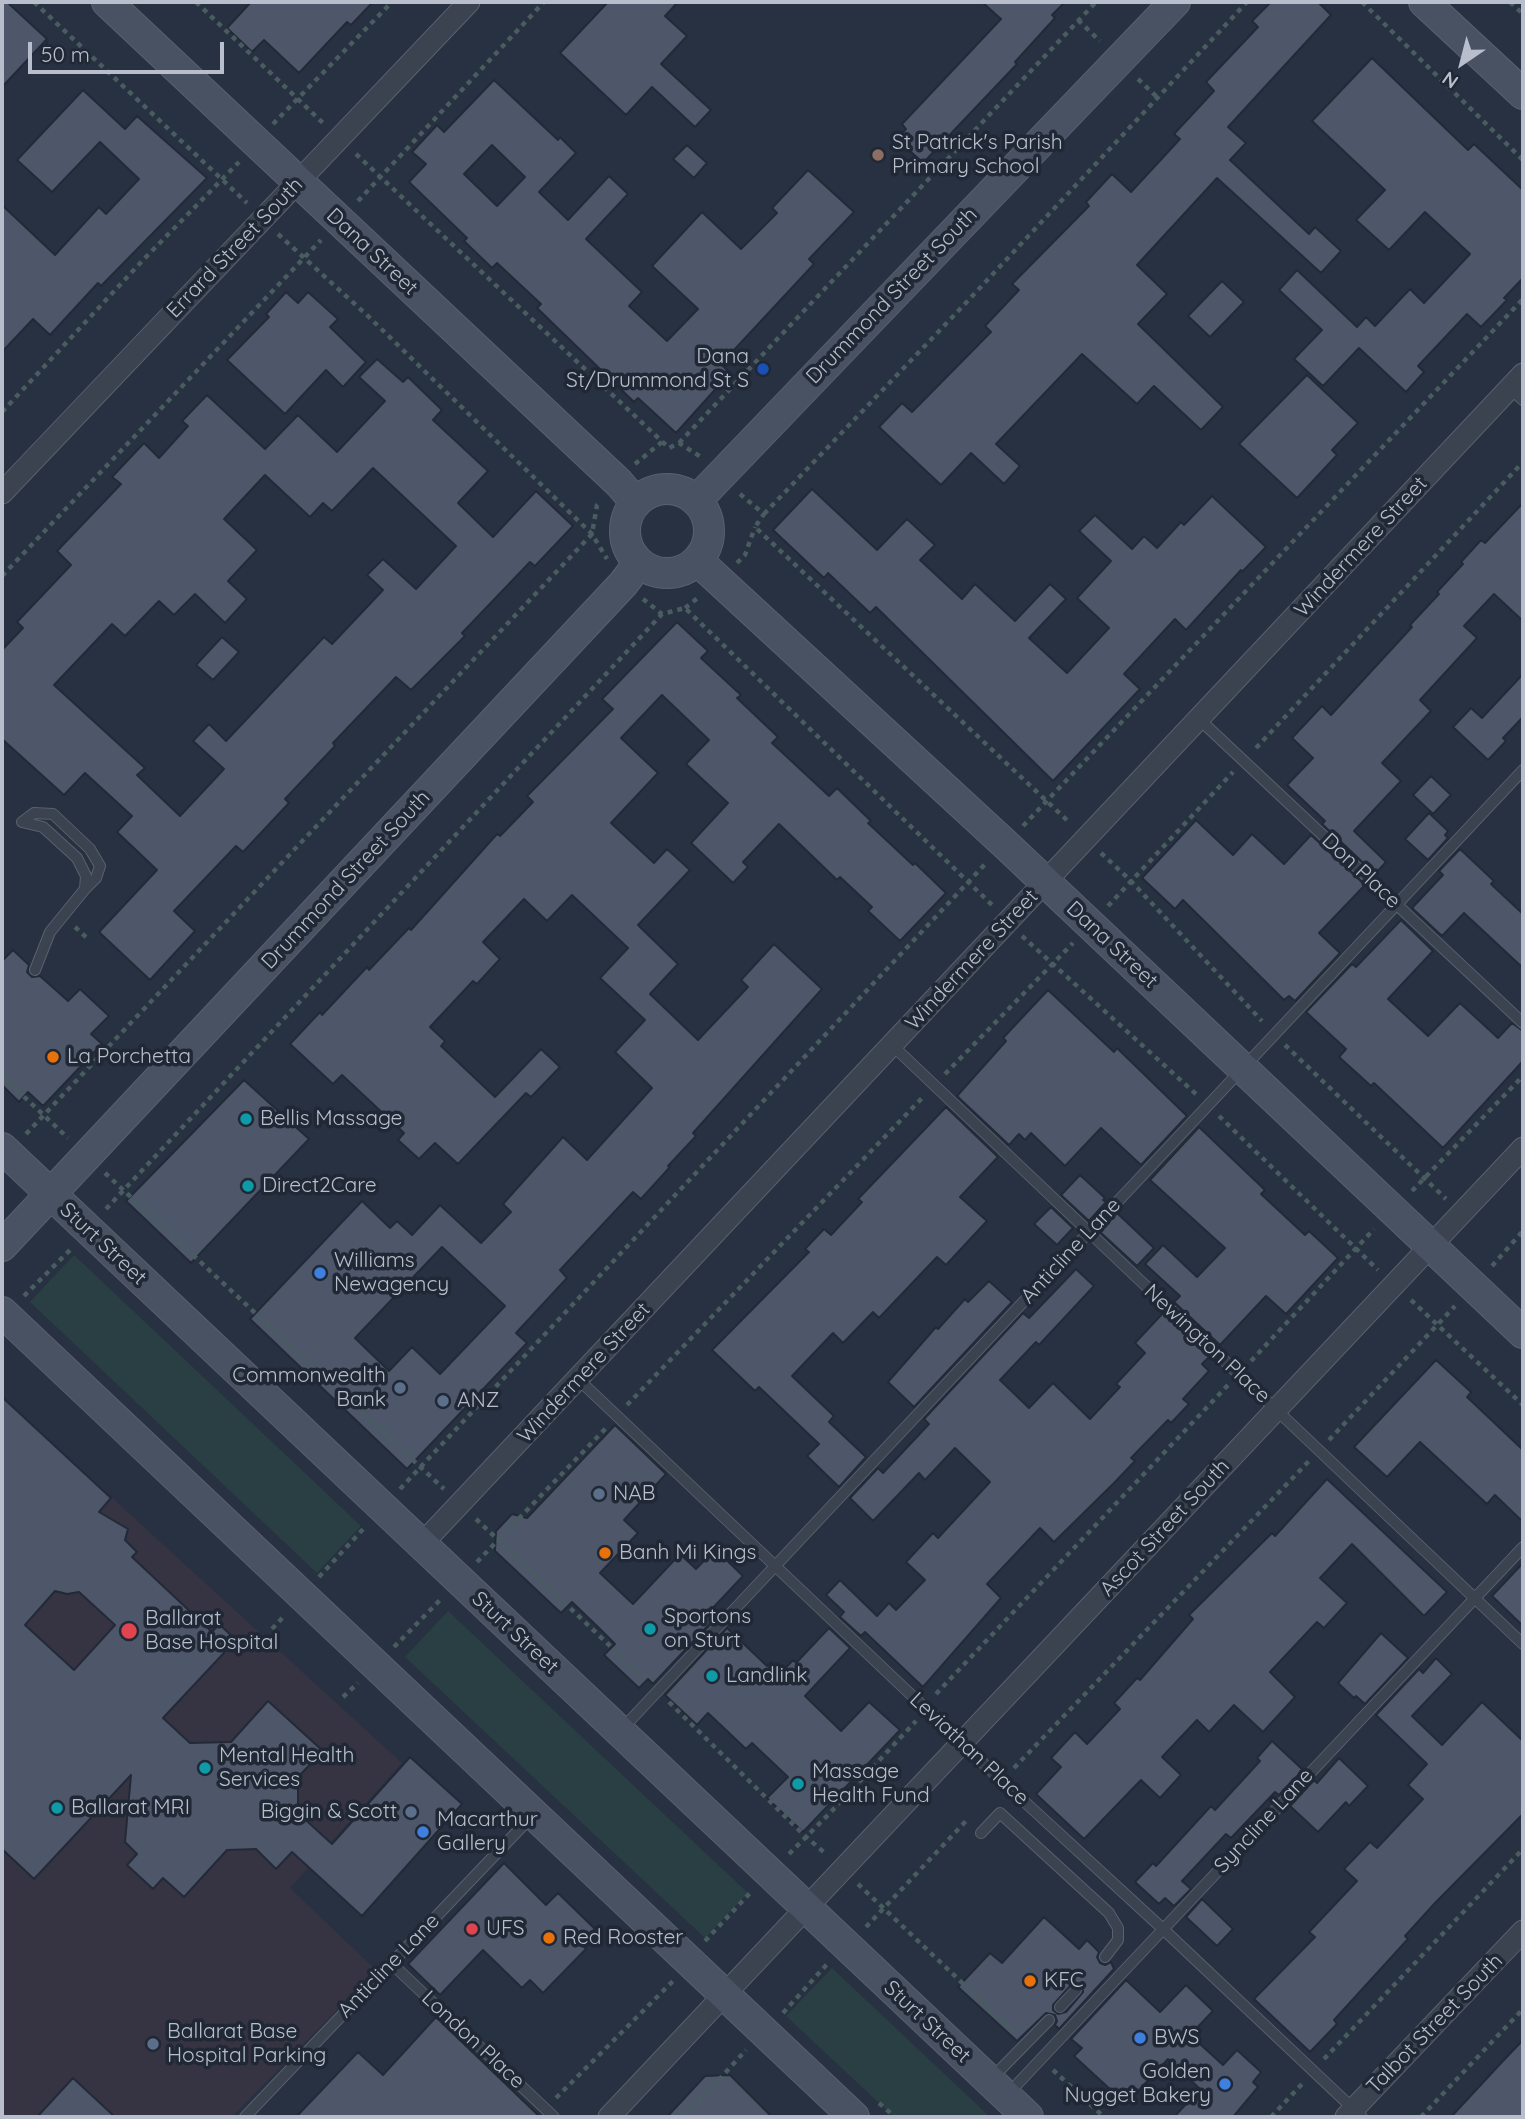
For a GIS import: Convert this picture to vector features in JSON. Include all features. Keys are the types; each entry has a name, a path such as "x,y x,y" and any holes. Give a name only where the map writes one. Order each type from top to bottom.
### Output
{"main road":[{"name":"Dana Street","path":"107,2 628,493"},
{"name":"Drummond Street South","path":"696,501 1175,2"},
{"path":"1424,2 1523,94"},
{"path":"659,489 673,489 686,493 696,501 706,514 710,530 707,547 698,561 685,570 669,574 653,571 639,563 626,540 628,493 647,494 659,489"},
{"name":"Dana Street","path":"698,561 1005,844 1523,1333"},
{"name":"Drummond Street South","path":"2,1246 623,584 639,563"},
{"name":"Sturt Street","path":"2,1148 1028,2117"},
{"path":"3,1313 854,2117"}],"street":[{"name":"Errard Street South","path":"2,493 468,2"},
{"name":"Windermere Street","path":"421,1545 1199,719 1519,387"},
{"name":"Ascot Street South","path":"609,2117 1523,1148"},
{"name":"Talbot Street South","path":"1354,2115 1523,1931"}],"lane":[{"name":"Don Place","path":"1199,719 1523,1023"},
{"name":"Anticline Lane","path":"619,1732 1523,770"},
{"path":"35,971 50,932 96,878 100,866 90,849 53,814 34,813 22,822 43,827 77,858 86,876 85,889"},
{"name":"Newington Place","path":"892,1045 1523,1644"},
{"name":"Leviathan Place","path":"578,1379 1313,2071 1354,2115"},
{"name":"Syncline Lane","path":"998,2089 1042,2059 1523,1547"},
{"path":"981,1833 1000,1813 1109,1913 1118,1928 1118,1940 1105,1957"},
{"name":"Anticline Lane","path":"245,2117 534,1814"},
{"name":"London Place","path":"391,1963 554,2117"},
{"path":"1060,2007 1076,1990"},
{"path":"998,2089 1027,2045 1049,2020"}],"path":[{"path":"34,2 263,218"},
{"path":"196,2 668,448 679,443 1096,2"},
{"path":"2,412 255,142 392,2"},
{"path":"2,576 544,2"},
{"path":"1247,2 764,514 755,527 1087,838 1130,880 1275,1035 1461,1214"},
{"path":"1363,2 1523,160"},
{"path":"1510,2 1523,14"},
{"path":"420,1466 1523,299"},
{"path":"44,1115 592,534 597,505 628,493 642,456 662,442"},
{"path":"679,443 695,452 764,514"},
{"path":"2,1076 499,1540 1053,964 1523,462"},
{"path":"122,1189 662,614"},
{"path":"1008,922 1207,1105 1523,1405"},
{"path":"783,1859 830,1813 1001,1624 1523,1076"},
{"path":"3,1313 76,1244"},
{"path":"1002,1781 1457,1303"},
{"path":"320,1576 369,1523"},
{"path":"396,1645 444,1595"},
{"path":"861,1932 966,1820"},
{"path":"1271,2117 1523,1849"},
{"path":"823,1851 1027,2045"},
{"path":"705,1942 757,1886"},
{"path":"782,2013 831,1960"},
{"path":"545,2109 682,1972"},
{"path":"1421,2117 1523,2009"},
{"path":"685,2117 753,2042"},
{"path":"1042,2059 1104,2117"}],"shaded area":[{"name":"Ballarat Base Hospital","path":"2,1397 402,1763 290,1888 376,1970 232,2117 2,2117"}],"green space":[{"path":"74,1255 361,1526 317,1573 30,1302"},
{"path":"448,1611 748,1893 705,1938 405,1657"},
{"path":"832,1968 990,2117 894,2117 786,2016"}],"building":[{"path":"2,2 7,2 47,39 2,87"},
{"path":"251,2 373,2 351,25 347,22 299,73 264,40 252,52 227,28"},
{"path":"608,2 678,2 665,16 687,36 661,64 711,110 695,127 652,87 626,115 560,53"},
{"path":"982,2 1065,2 1052,15 1055,18 1015,62 1017,64 923,163 897,139 906,129 902,124 1001,19"},
{"path":"1271,2 1318,2 1331,15 1228,127 1246,143 1230,160 1309,234 1315,227 1341,251 1321,273 1217,178 1137,265 1167,294 1138,324 1223,407 1201,430 1154,386 1137,404 1082,354 996,444 1020,466 1004,484 971,453 941,485 879,427 902,403 912,412 991,332 985,326 1019,290 1012,284 1089,206 1086,202 1112,174 1131,192 1180,139 1174,134 1214,91 1206,82 1258,27 1252,21"},
{"path":"1372,58 1468,150 1474,144 1523,190 1523,278 1504,298 1507,300 1481,327 1467,314 1418,366 1424,372 1406,392 1359,348 1323,386 1294,359 1322,330 1279,290 1297,270 1357,327 1366,317 1375,326 1410,289 1424,303 1470,254 1425,212 1389,250 1356,220 1385,190 1312,121"},
{"path":"494,80 558,140 560,137 576,153 539,192 568,220 609,176 628,194 586,239 642,292 629,306 667,341 698,309 652,266 702,212 741,249 777,213 772,208 808,170 854,212 809,259 814,264 721,364 730,373 676,433 638,398 634,402 537,308 541,304 497,263 492,268 464,241 467,238 409,182 426,164 412,152 437,125 444,132","holes":["492,145 525,177 497,206 464,174"]},
{"path":"83,90 125,129 137,116 207,178 101,286 98,283 50,335 33,319 2,352 2,205 55,255 99,207 106,214 139,179 100,142 52,192 17,160"},
{"path":"687,145 707,163 694,178 673,159"},
{"path":"1222,281 1244,302 1210,337 1188,316"},
{"path":"286,292 298,303 308,292 338,319 330,327 366,362 343,387 326,370 285,414 227,360 269,317 266,314"},
{"path":"377,359 403,382 408,377 442,410 433,420 488,471 458,503 493,537 536,491 573,526 535,566 530,562 462,633 465,636 411,690 396,677 333,743 335,746 285,799 289,803 243,852 236,846 174,911 195,931 150,980 99,932 157,870 117,832 132,816 85,773 64,795 2,739 2,650 23,628 17,622 71,565 57,551 121,484 112,477 144,443 159,458 188,426 182,421 207,395 265,449 298,415 337,452 385,401 359,377","holes":["373,468 456,546 416,589 383,559 367,575 383,590 332,644 324,637 226,741 209,724 193,741 224,769 180,816 137,775 145,768 54,685 112,624 125,636 159,601 174,615 195,594 225,623 247,599 228,581 257,550 224,519 265,475 310,517 323,503 332,511"]},
{"path":"1307,375 1358,423 1332,450 1337,455 1297,498 1239,444"},
{"path":"812,489 877,550 907,519 935,545 920,560 962,599 975,584 1015,621 1050,584 1066,599 1029,638 1067,673 1109,628 1077,598 1111,561 1079,531 1095,515 1132,549 1144,536 1157,548 1181,522 1184,525 1212,496 1266,547 1186,630 1175,619 1124,674 1140,689 1053,781 876,607 870,613 828,573 824,578 773,530"},
{"path":"1523,503 1523,621 1494,594 1464,626 1477,638 1420,700 1431,711 1382,763 1401,781 1354,831 1386,862 1375,874 1322,824 1325,821 1287,785 1313,758 1292,738 1322,706 1331,715 1412,627 1410,625 1463,564 1461,562 1481,540 1485,543"},
{"path":"677,622 708,651 701,658 741,695 737,698 778,737 772,743 829,796 837,788 871,821 868,823 946,893 900,941 868,911 872,907 840,877 837,880 779,824 743,862 748,867 733,883 691,843 728,803 686,764 709,740 662,695 621,738 658,773 611,823 654,863 667,849 690,870 638,925 678,964 650,994 698,1040 748,987 741,980 774,944 822,989 693,1133 696,1136 641,1199 633,1192 560,1270 567,1278 516,1333 527,1343 407,1469 250,1319 362,1201 390,1228 397,1221 412,1235 440,1205 481,1243 511,1212 503,1204 563,1137 587,1160 652,1088 615,1052 645,1020 600,978 628,948 572,895 547,921 524,899 483,942 500,959 477,984 473,981 430,1027 445,1041 441,1046 495,1097 541,1049 560,1067 531,1097 526,1093 458,1164 435,1143 419,1159 398,1140 404,1133 342,1075 333,1084 290,1044 320,1012 322,1015 367,967 369,970 409,928 411,930 497,834 500,836 533,802 527,796 613,709 602,699","holes":["442,1247 505,1306 440,1374 412,1347 389,1371 355,1338"]},
{"path":"222,637 239,652 213,680 196,665"},
{"path":"1523,674 1523,717 1503,738 1506,741 1488,760 1453,727 1471,708 1482,718"},
{"path":"1431,776 1451,795 1433,814 1413,795"},
{"path":"1429,813 1448,831 1445,835 1448,838 1428,860 1405,839"},
{"path":"1196,820 1233,855 1252,834 1284,864 1311,835 1365,885 1319,933 1340,953 1295,1001 1289,996 1284,1000 1183,900 1175,909 1142,878"},
{"path":"1460,849 1494,881 1491,884 1523,914 1523,968 1464,913 1442,936 1412,908 1443,875 1439,871"},
{"path":"1401,920 1433,951 1388,999 1428,1036 1460,1003 1498,1038 1512,1023 1523,1031 1523,1061 1443,1148 1374,1083 1371,1086 1339,1057 1346,1049 1306,1012 1352,964 1356,967"},
{"path":"13,950 29,965 27,972 32,977 40,976 68,1001 80,989 109,1016 91,1034 102,1044 43,1106 28,1092 19,1102 2,1085 2,961"},
{"path":"1048,990 1114,1052 1117,1048 1187,1116 1141,1165 1101,1128 1065,1166 1031,1133 1025,1140 1019,1134 1009,1145 957,1096 1006,1041 1003,1038"},
{"path":"244,1080 309,1139 191,1263 126,1201"},
{"path":"946,1107 998,1157 960,1197 987,1221 946,1265 937,1257 879,1318 873,1312 843,1343 833,1333 792,1376 834,1416 829,1422 866,1457 839,1487 807,1456 819,1444 759,1387 755,1391 712,1350 809,1252 805,1249 824,1229 831,1235 862,1202 858,1199"},
{"path":"1199,1127 1265,1190 1261,1194 1305,1235 1309,1231 1338,1258 1286,1314 1266,1296 1220,1345 1174,1302 1180,1296 1145,1264 1163,1245 1197,1277 1225,1248 1150,1180"},
{"path":"1080,1175 1106,1202 1089,1221 1061,1195"},
{"path":"1051,1207 1073,1228 1057,1245 1034,1224"},
{"path":"1117,1213 1154,1248 1137,1266 1100,1232"},
{"path":"1076,1269 1094,1286 1039,1345 1036,1342 1000,1380 1029,1408 1053,1383 1090,1419 1120,1387 1116,1384 1145,1353 1135,1343 1163,1313 1209,1357 1202,1364 1209,1371 1183,1399 1189,1404 1171,1423 1168,1420 1131,1458 1135,1461 1054,1542 1040,1528 987,1584 1001,1598 923,1687 865,1632 861,1636 840,1617 844,1612 826,1595 840,1580 877,1616 889,1603 896,1610 925,1580 906,1562 933,1533 938,1538 990,1482 955,1448 925,1480 919,1473 873,1521 850,1498 878,1468 883,1473 929,1424 924,1419 1023,1313 1029,1318"},
{"path":"989,1281 1012,1302 914,1407 888,1382 936,1327 938,1329 965,1299 968,1302"},
{"path":"1436,1360 1471,1392 1467,1397 1523,1450 1523,1522 1495,1495 1487,1504 1420,1442 1387,1477 1354,1447"},
{"path":"2,1397 111,1498 99,1512 128,1529 125,1540 137,1552 132,1557 212,1632 219,1624 236,1640 163,1718 190,1743 231,1742 268,1701 323,1751 298,1777 298,1813 332,1844 410,1757 462,1804 362,1916 292,1852 276,1869 256,1849 227,1850 184,1897 163,1878 153,1889 127,1865 137,1854 125,1842 131,1775 34,1879 2,1849","holes":["55,1591 67,1594 79,1592 115,1625 74,1670 25,1625"]},
{"path":"615,1425 666,1474 624,1520 638,1533 600,1573 633,1604 680,1554 696,1569 715,1549 743,1576 710,1611 716,1617 653,1684 648,1679 639,1688 604,1655 615,1644 572,1602 561,1613 495,1551 496,1531 512,1514 527,1518"},
{"path":"1327,1479 1447,1592 1424,1616 1352,1544 1320,1578 1347,1603 1324,1628 1317,1622 1270,1672 1295,1697 1263,1732 1234,1705 1209,1732 1197,1720 1162,1757 1181,1775 1160,1798 1141,1780 1084,1839 1036,1794 1061,1767 1051,1758 1075,1732 1087,1744 1120,1709 1114,1703 1137,1678 1140,1680 1193,1619 1189,1615 1272,1533 1275,1536"},
{"path":"1523,1563 1523,1626 1492,1596"},
{"path":"727,1628 767,1666 771,1662 782,1672 793,1660 796,1663 829,1628 850,1648 805,1696 841,1731 869,1702 900,1730 803,1832 767,1798 788,1777 752,1743 746,1749 708,1713 697,1725 665,1695"},
{"path":"1381,1633 1408,1658 1365,1704 1338,1683"},
{"path":"1436,1658 1452,1674 1412,1716 1442,1745 1482,1702 1523,1741 1523,1814 1405,1936 1408,1939 1334,2020 1337,2024 1310,2052 1254,1999 1315,1937 1309,1932 1357,1881 1344,1869 1370,1842 1377,1848 1423,1799 1408,1785 1427,1764 1376,1715 1419,1669 1423,1673"},
{"path":"1272,1741 1303,1770 1279,1795 1275,1792 1231,1838 1226,1834 1182,1881 1191,1889 1174,1906 1165,1898 1159,1904 1135,1882 1153,1863 1156,1866 1211,1806 1215,1810 1260,1761 1257,1758"},
{"path":"1339,1758 1368,1786 1349,1806 1346,1802 1318,1832 1290,1806 1314,1780 1317,1783"},
{"path":"504,1863 546,1905 558,1893 595,1929 581,1944 586,1949 543,1993 530,1980 522,1988 483,1950 440,1995 408,1964"},
{"path":"1202,1899 1233,1929 1217,1946 1186,1917"},
{"name":"KFC","path":"1044,1917 1079,1949 1087,1940 1099,1952 1097,1957 1100,1963 1105,1965 1111,1962 1114,1969 1059,2029 1055,2025 1055,2015 1046,2013 1017,2041 958,1987 990,1953 1002,1963","holes":["1073,1983 1082,1985 1083,1992 1066,2012 1058,2014 1053,2010 1053,2005"]},
{"name":"BWS","path":"1126,1980 1160,2012 1186,1985 1213,2011 1190,2035 1223,2065 1237,2050 1261,2072 1253,2082 1258,2087 1233,2117 1174,2117 1200,2089 1168,2059 1126,2104 1074,2056 1082,2048 1071,2039"},
{"path":"436,2017 540,2117 296,2117 358,2052 383,2075"},
{"path":"1523,2040 1523,2117 1451,2117 1502,2062"},
{"path":"730,2075 772,2117 667,2117 705,2076"},
{"path":"73,2078 115,2117 37,2117"}],"place":[{"name":"St Patrick's Parish Primary School","path":"878,155"},
{"name":"Dana St/Drummond St S","path":"763,369"},
{"name":"La Porchetta","path":"53,1057"},
{"name":"Bellis Massage","path":"246,1119"},
{"name":"Direct2Care","path":"248,1186"},
{"name":"Williams Newagency","path":"320,1273"},
{"name":"Commonwealth Bank","path":"400,1388"},
{"name":"ANZ","path":"443,1401"},
{"name":"NAB","path":"599,1494"},
{"name":"Banh Mi Kings","path":"605,1553"},
{"name":"Sportons on Sturt","path":"650,1629"},
{"name":"Ballarat Base Hospital","path":"129,1631"},
{"name":"Landlink","path":"712,1676"},
{"name":"Mental Health Services","path":"205,1768"},
{"name":"Massage Health Fund","path":"798,1784"},
{"name":"Ballarat MRI","path":"57,1808"},
{"name":"Biggin & Scott","path":"411,1812"},
{"name":"Macarthur Gallery","path":"423,1832"},
{"name":"UFS","path":"472,1929"},
{"name":"Red Rooster","path":"549,1938"},
{"name":"KFC","path":"1030,1981"},
{"name":"BWS","path":"1140,2038"},
{"name":"Ballarat Base Hospital Parking","path":"153,2044"},
{"name":"Golden Nugget Bakery","path":"1225,2084"}]}
